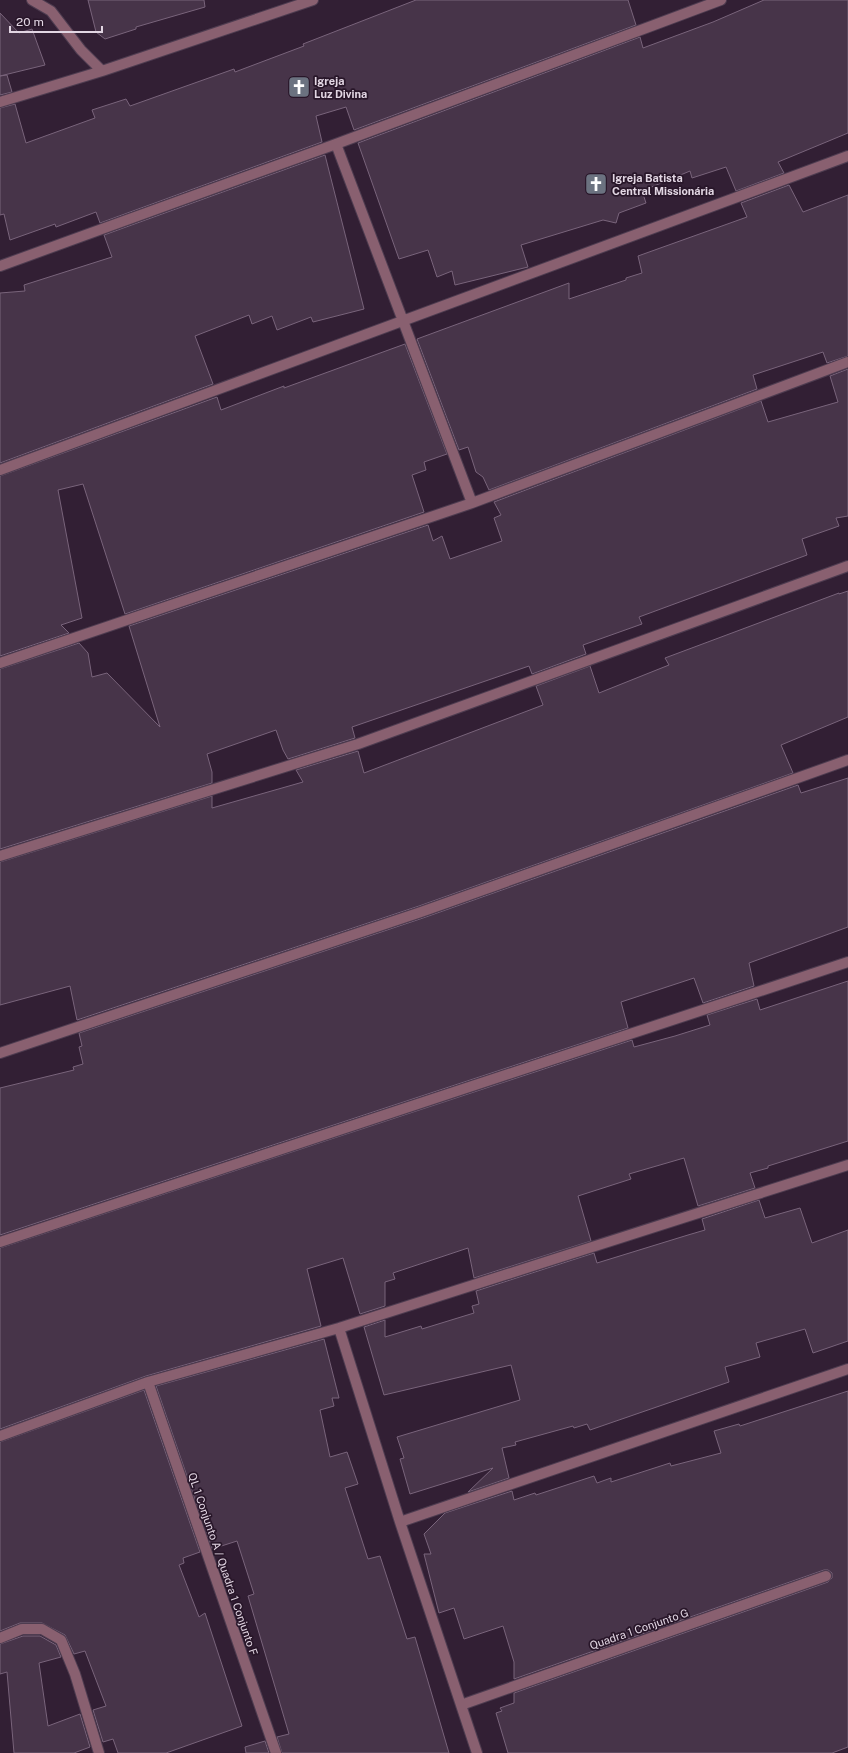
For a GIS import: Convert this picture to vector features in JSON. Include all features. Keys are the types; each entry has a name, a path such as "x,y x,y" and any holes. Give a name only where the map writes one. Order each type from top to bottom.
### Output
{"street":[{"path":"32,0 51,11 81,50 102,71"},
{"path":"51,0 51,11"},
{"path":"0,102 102,71 313,0"},
{"path":"0,266 336,144 721,0"},
{"path":"336,144 472,503"},
{"path":"0,470 848,156"},
{"path":"0,663 472,503 848,362"},
{"path":"0,856 358,744 848,566"},
{"path":"0,1052 421,912 848,760"},
{"path":"0,1242 848,962"},
{"path":"0,1436 148,1382 339,1328 848,1165"},
{"path":"339,1328 400,1522 477,1753"},
{"path":"400,1522 848,1369"},
{"name":"QL 1 Conjunto A / Quadra 1 Conjunto F","path":"148,1382 276,1753"},
{"name":"Quadra 1 Conjunto G","path":"461,1705 826,1576"},
{"path":"0,1638 22,1629 42,1629 61,1640 75,1674 99,1753"}],"building":[{"path":"88,0 204,0 205,7 136,27 136,29 105,39 96,32"},
{"path":"416,0 628,0 636,25 354,130 346,107 316,116 322,142 100,223 96,212 56,227 55,224 10,240 4,214 0,215 0,108 15,104 26,143 95,118 92,110 126,99 130,106 234,69 235,72 304,46 303,44"},
{"path":"764,0 848,0 848,133 778,162 784,173 736,191 726,167 692,178 690,171 642,191 646,203 619,213 616,223 603,220 521,245 528,267 455,285 452,271 437,277 428,250 399,259 358,143 640,37 643,48 713,22"},
{"path":"0,13 19,33 32,29 45,65 0,76"},
{"path":"7,75 12,92 0,95 0,76"},
{"path":"325,155 364,309 313,322 311,317 277,330 272,316 252,324 249,315 195,336 213,384 0,463 0,293 25,291 24,285 112,257 104,235"},
{"path":"789,185 803,212 848,195 848,356 827,363 823,352 753,375 757,389 489,490 483,477 476,472 468,447 459,450 417,339 569,283 569,299 626,280 626,278 642,273 638,256 747,217 741,203"},
{"path":"405,344 447,454 424,462 426,470 412,475 424,512 125,614 83,484 58,490 82,618 61,625 69,633 0,656 0,476 217,397 221,410 284,386 284,388"},
{"path":"848,369 848,516 836,518 839,526 802,539 807,555 639,617 642,624 583,645 586,654 532,674 529,666 352,727 355,738 288,759 276,730 207,754 212,772 212,783 0,849 0,669 79,643 88,653 92,677 107,673 160,727 129,626 428,525 433,541 442,536 450,559 502,541 494,518 501,515 494,502 761,401 768,422 838,402 830,376"},
{"path":"848,591 848,717 781,745 793,773 419,906 77,1020 70,986 0,1005 0,862 212,796 212,808 303,782 296,770 358,751 364,773 543,705 536,686 590,666 599,693 669,665 665,658 839,593"},
{"path":"848,778 848,927 749,963 754,986 703,1003 694,978 621,1002 628,1028 0,1235 0,1088 74,1070 73,1067 83,1064 79,1047 82,1046 79,1033 423,918 798,785 801,793"},
{"path":"848,981 848,1141 750,1173 755,1188 698,1206 684,1158 629,1174 631,1179 578,1196 591,1241 474,1278 468,1248 393,1273 395,1279 385,1282 385,1306 360,1314 343,1258 307,1269 321,1326 146,1376 0,1429 0,1248 632,1040 634,1047 710,1025 707,1015 757,999 760,1010"},
{"path":"759,1200 765,1218 800,1208 812,1243 848,1230 848,1341 813,1353 805,1329 756,1343 760,1357 725,1367 729,1382 590,1430 587,1424 574,1428 573,1426 515,1442 516,1445 502,1448 509,1478 468,1492 493,1468 410,1494 400,1459 404,1458 397,1437 520,1400 511,1365 384,1395 364,1327 385,1320 385,1337 421,1326 422,1329 474,1313 472,1306 479,1304 476,1291 594,1253 597,1263 705,1230 702,1219"},
{"path":"324,1339 339,1398 332,1398 334,1406 320,1410 330,1457 347,1452 358,1484 345,1488 368,1559 380,1556 407,1639 415,1637 449,1753 282,1753 277,1737 289,1734 248,1596 254,1594 237,1541 212,1549 156,1386"},
{"path":"144,1390 200,1552 183,1558 184,1563 179,1565 199,1617 205,1613 242,1726 166,1753 118,1753 113,1739 103,1742 93,1710 106,1706 85,1651 74,1654 65,1635 42,1623 20,1623 0,1631 0,1442"},
{"path":"848,1391 848,1747 832,1753 508,1753 496,1713 502,1711 500,1708 514,1703 514,1693 828,1582 832,1578 832,1573 828,1570 824,1570 514,1679 514,1662 503,1626 464,1639 454,1608 439,1613 424,1554 431,1554 424,1534 445,1513 512,1491 514,1500 535,1493 536,1495 594,1476 597,1483 611,1478 611,1482 670,1463 671,1466 721,1453 714,1431 739,1424 740,1426"},
{"path":"23,1636 40,1636 56,1645 61,1657 39,1663 48,1726 80,1714 90,1747 74,1753 14,1753 7,1672 0,1674 0,1644"},
{"path":"265,1741 269,1753 246,1753 245,1747"}],"place":[{"name":"Igreja Luz Divina","path":"299,87"},
{"name":"Igreja Batista Central Missionária","path":"596,184"}]}
